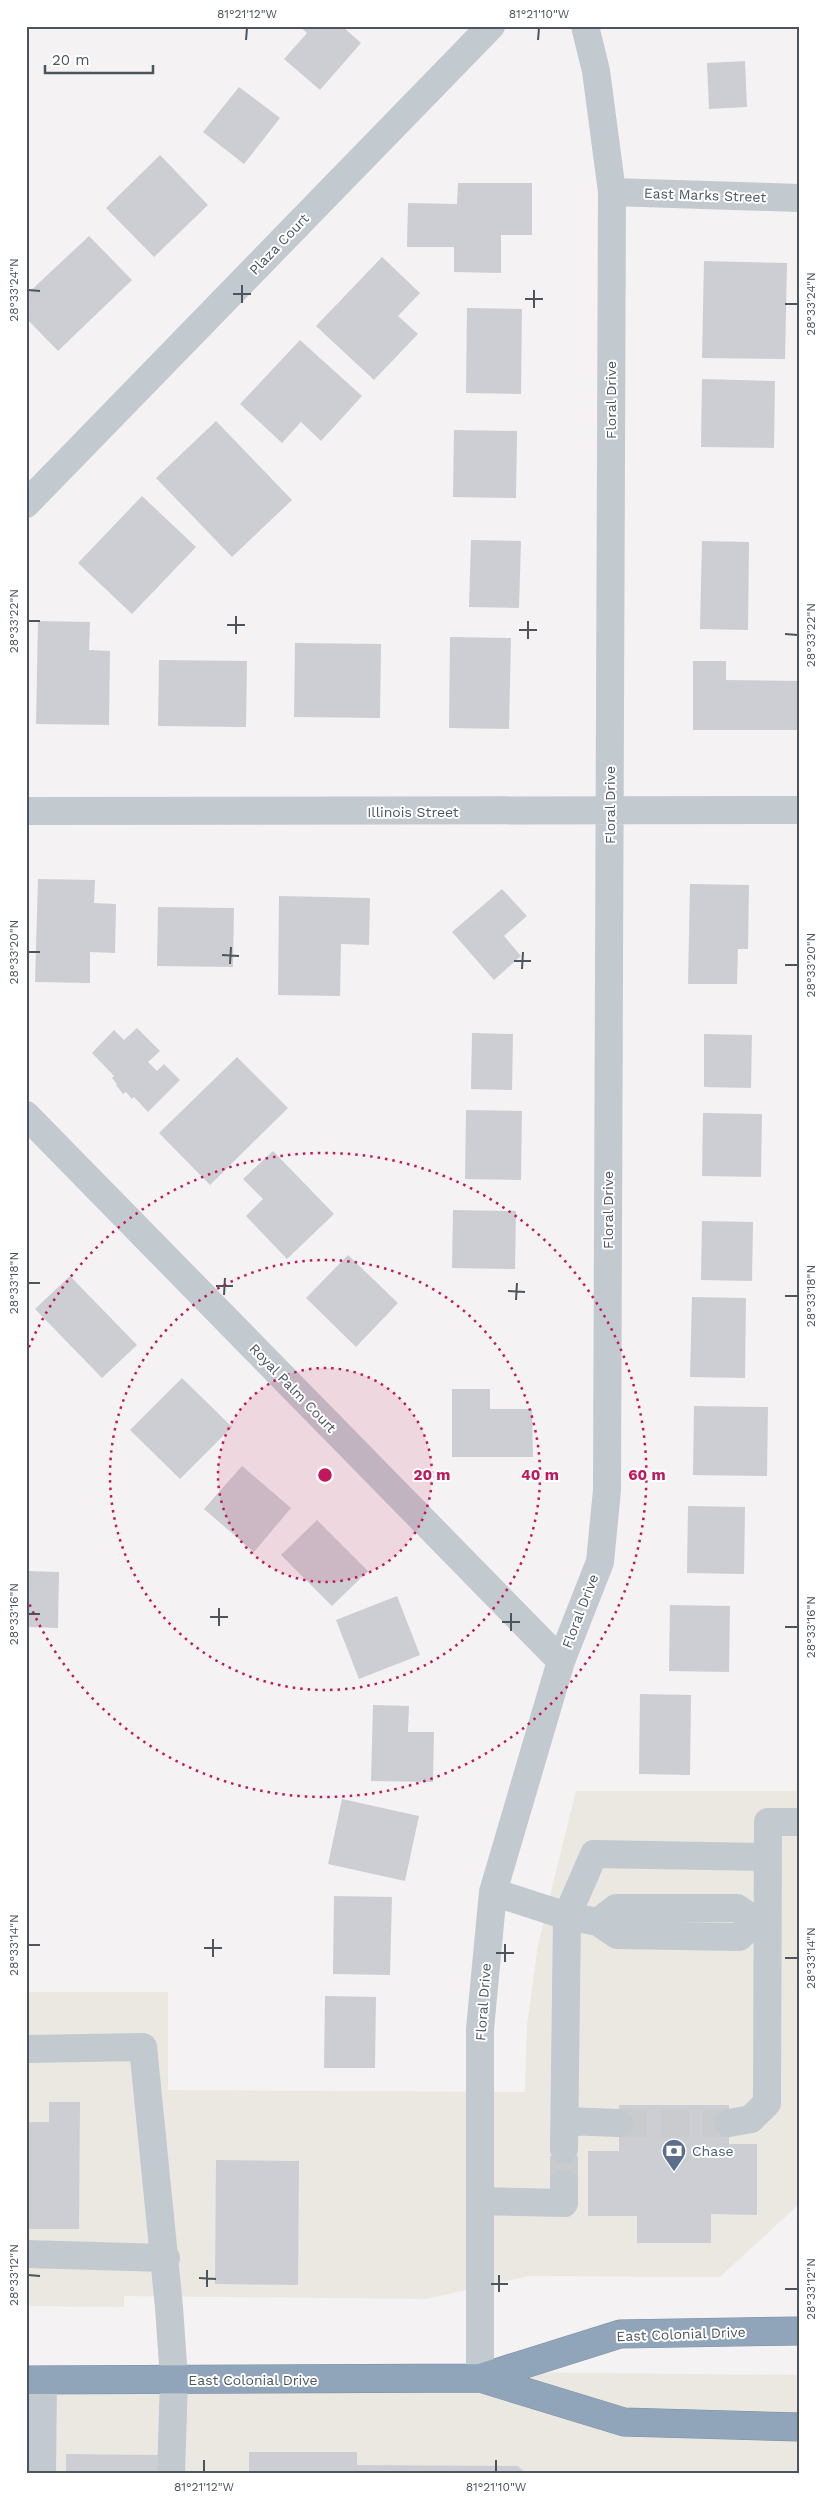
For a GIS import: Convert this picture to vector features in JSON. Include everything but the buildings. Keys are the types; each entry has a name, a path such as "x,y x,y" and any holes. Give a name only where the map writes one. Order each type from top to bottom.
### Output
{"highway":[{"name":"East Colonial Drive","path":"480,2378 620,2334 799,2331"},
{"name":"East Colonial Drive","path":"34,2380 480,2378 624,2422 799,2428"}],"street":[{"name":"Plaza Court","path":"26,504 491,26"},
{"name":"Floral Drive","path":"480,2378 480,2029 493,1892 560,1661 600,1562 607,1490 612,192 596,71 585,26"},
{"name":"East Marks Street","path":"612,192 799,198"},
{"name":"Illinois Street","path":"26,811 610,812 799,810"},
{"name":"Royal Palm Court","path":"26,1114 560,1661"},
{"path":"729,2123 751,2119 767,2103 762,1921 768,1822 799,1822"},
{"path":"564,2149 567,1916 594,1854 767,1857"},
{"path":"493,1892 567,1916 598,1922 617,1935 739,1937 762,1921"},
{"path":"26,2049 143,2047 166,2258 174,2379 171,2474"},
{"path":"565,2121 619,2123"},
{"path":"480,2201 564,2203 564,2184"},
{"path":"26,2254 166,2258"},
{"path":"34,2380 42,2474"}],"shaded area":[{"path":"576,1791 799,1791 799,2204 720,2277 529,2276 426,2299 124,2296 124,2307 26,2306 26,1992 168,1992 168,2090 525,2092 527,2025 538,1945"},
{"path":"26,2367 799,2375 799,2474 26,2474"}],"tunnel":[{"path":"619,2123 729,2123"},
{"path":"564,2149 564,2184"}],"place":[{"name":"Chase","path":"674,2172"}]}
